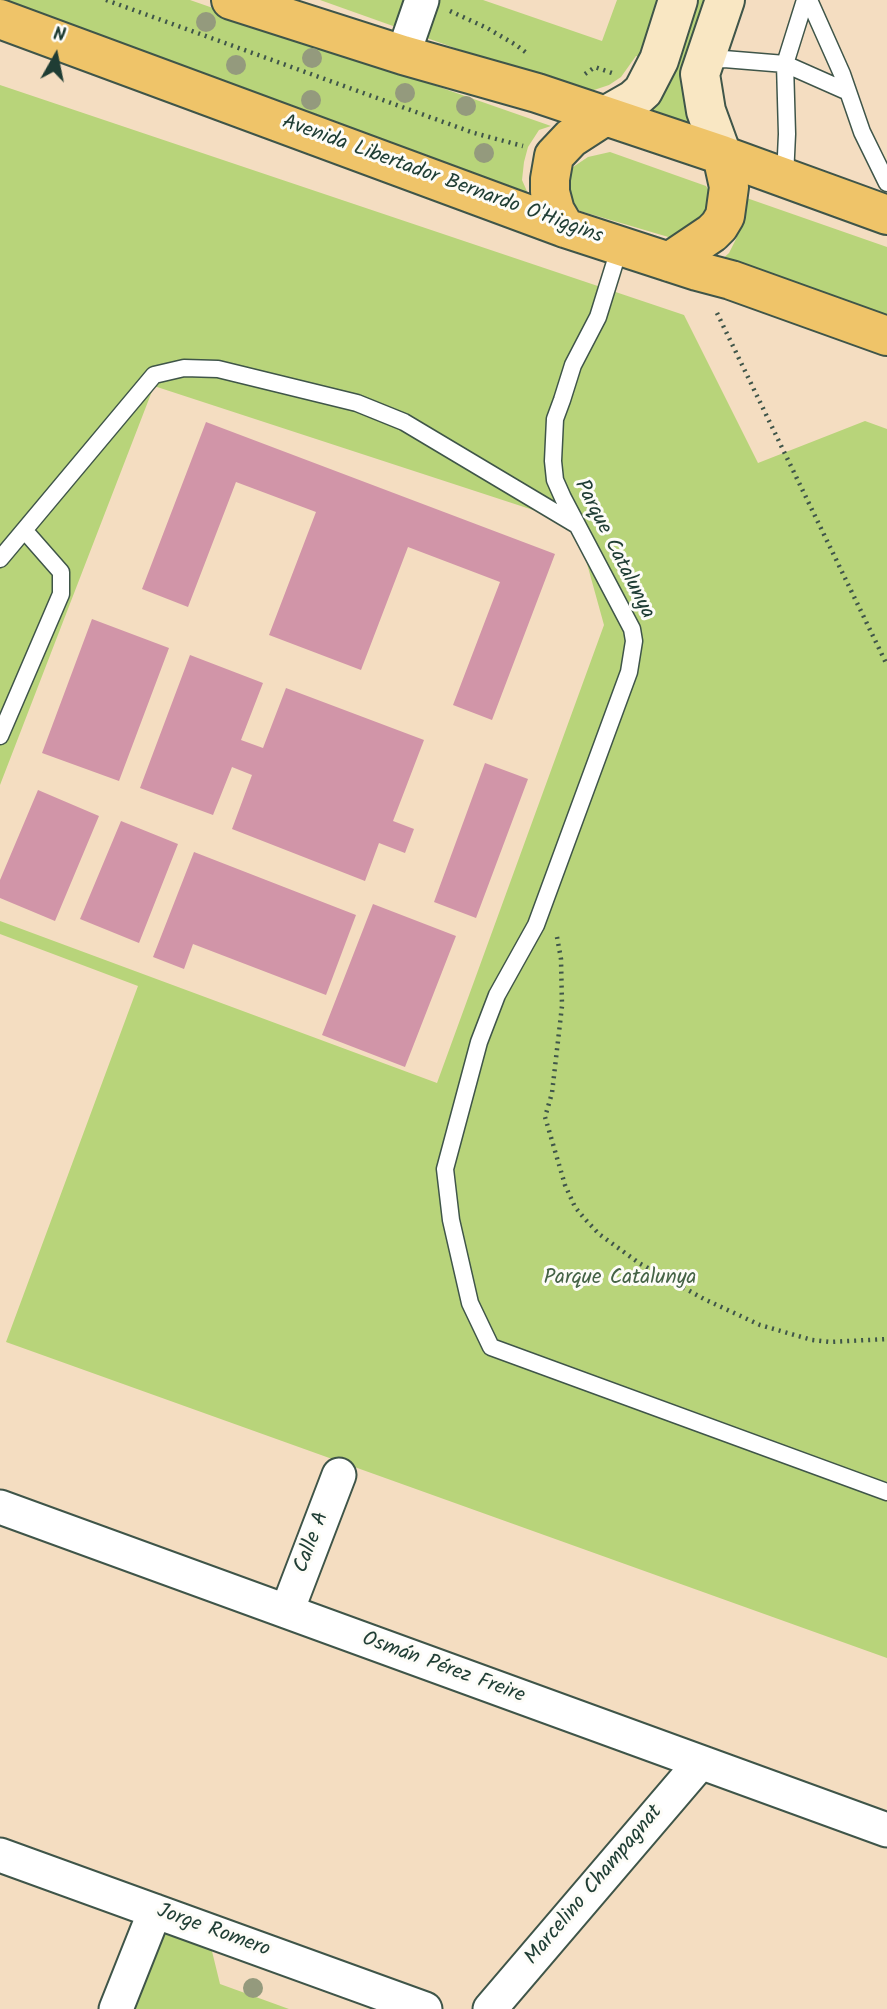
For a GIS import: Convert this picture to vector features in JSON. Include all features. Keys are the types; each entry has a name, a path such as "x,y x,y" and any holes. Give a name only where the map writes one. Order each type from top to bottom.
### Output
{"main road":[{"path":"231,0 403,55 537,93 722,155 887,215"},
{"path":"565,228 555,211 550,192 554,156 571,138 643,91 659,60 678,0"},
{"path":"683,266 719,226 724,216 729,187 722,155 706,111 700,74 724,0"},
{"name":"Avenida Libertador Bernardo O'Higgins","path":"0,19 565,228 731,280 887,336"}],"street":[{"path":"403,55 430,3"},
{"name":"Calle A","path":"286,1611 339,1475"},
{"name":"Osmán Pérez Freire","path":"0,1507 887,1830"},
{"name":"Marcelino Champagnat","path":"490,2009 699,1763"},
{"name":"Jorge Romero","path":"0,1855 425,2009"},
{"path":"116,2009 155,1911"}],"lane":[{"path":"785,178 785,64 807,0"},
{"path":"807,0 842,74 862,132 887,183"},
{"path":"704,60 785,64 846,91"},
{"name":"Parque Catalunya","path":"620,246 598,317 573,365 555,419 553,460 555,480 632,629 634,640 629,672 536,925 497,995 479,1042 445,1169 451,1220 470,1303 491,1347 887,1492"},
{"path":"0,559 154,375 184,368 218,369 357,403 404,422 576,524"},
{"path":"0,736 61,594 61,572 25,531"}],"path":[{"path":"106,0 474,133 524,146 527,137"},
{"path":"430,3 497,34 534,58"},
{"path":"683,266 886,662"},
{"path":"536,925 556,933 563,984 552,1093 545,1117 565,1185 575,1207 584,1218 599,1234 639,1263 704,1299 760,1325 812,1340 830,1342 887,1339"}],"green space":[{"path":"0,0 190,0 551,126 539,130 528,147 522,180 529,196 0,7"},
{"path":"320,0 483,0 602,41 617,0 710,0 695,131 629,108 666,67 636,56 621,77 609,85 594,90 570,89"},
{"name":"Parque Catalunya","path":"0,85 684,315 758,463 865,421 887,429 887,1658 6,1342 138,986 0,934 0,921 437,1083 604,625 576,524 154,386 0,785"},
{"path":"610,152 706,186 711,194 715,216 682,241 580,211 569,198 570,169 588,157"},
{"path":"738,195 887,247 887,322 718,263 729,253 736,239 743,214"},
{"path":"175,1932 210,1943 220,1984 289,2009 133,2009 158,1942 166,1934"}],"building":[{"path":"206,422 555,554 492,720 453,705 500,582 408,547 361,670 269,635 316,512 236,482 188,607 142,589"},
{"path":"92,619 169,648 119,781 42,753"},
{"path":"190,655 263,683 241,740 263,748 286,688 424,740 393,821 414,829 405,853 379,843 365,881 232,829 252,775 232,767 213,815 140,788"},
{"path":"485,763 528,779 476,918 434,902"},
{"path":"38,790 99,816 55,921 0,898 0,880"},
{"path":"121,821 178,844 139,943 80,919"},
{"path":"194,852 356,915 326,995 193,944 184,969 153,957"},
{"path":"373,904 456,936 405,1067 322,1035"}]}
